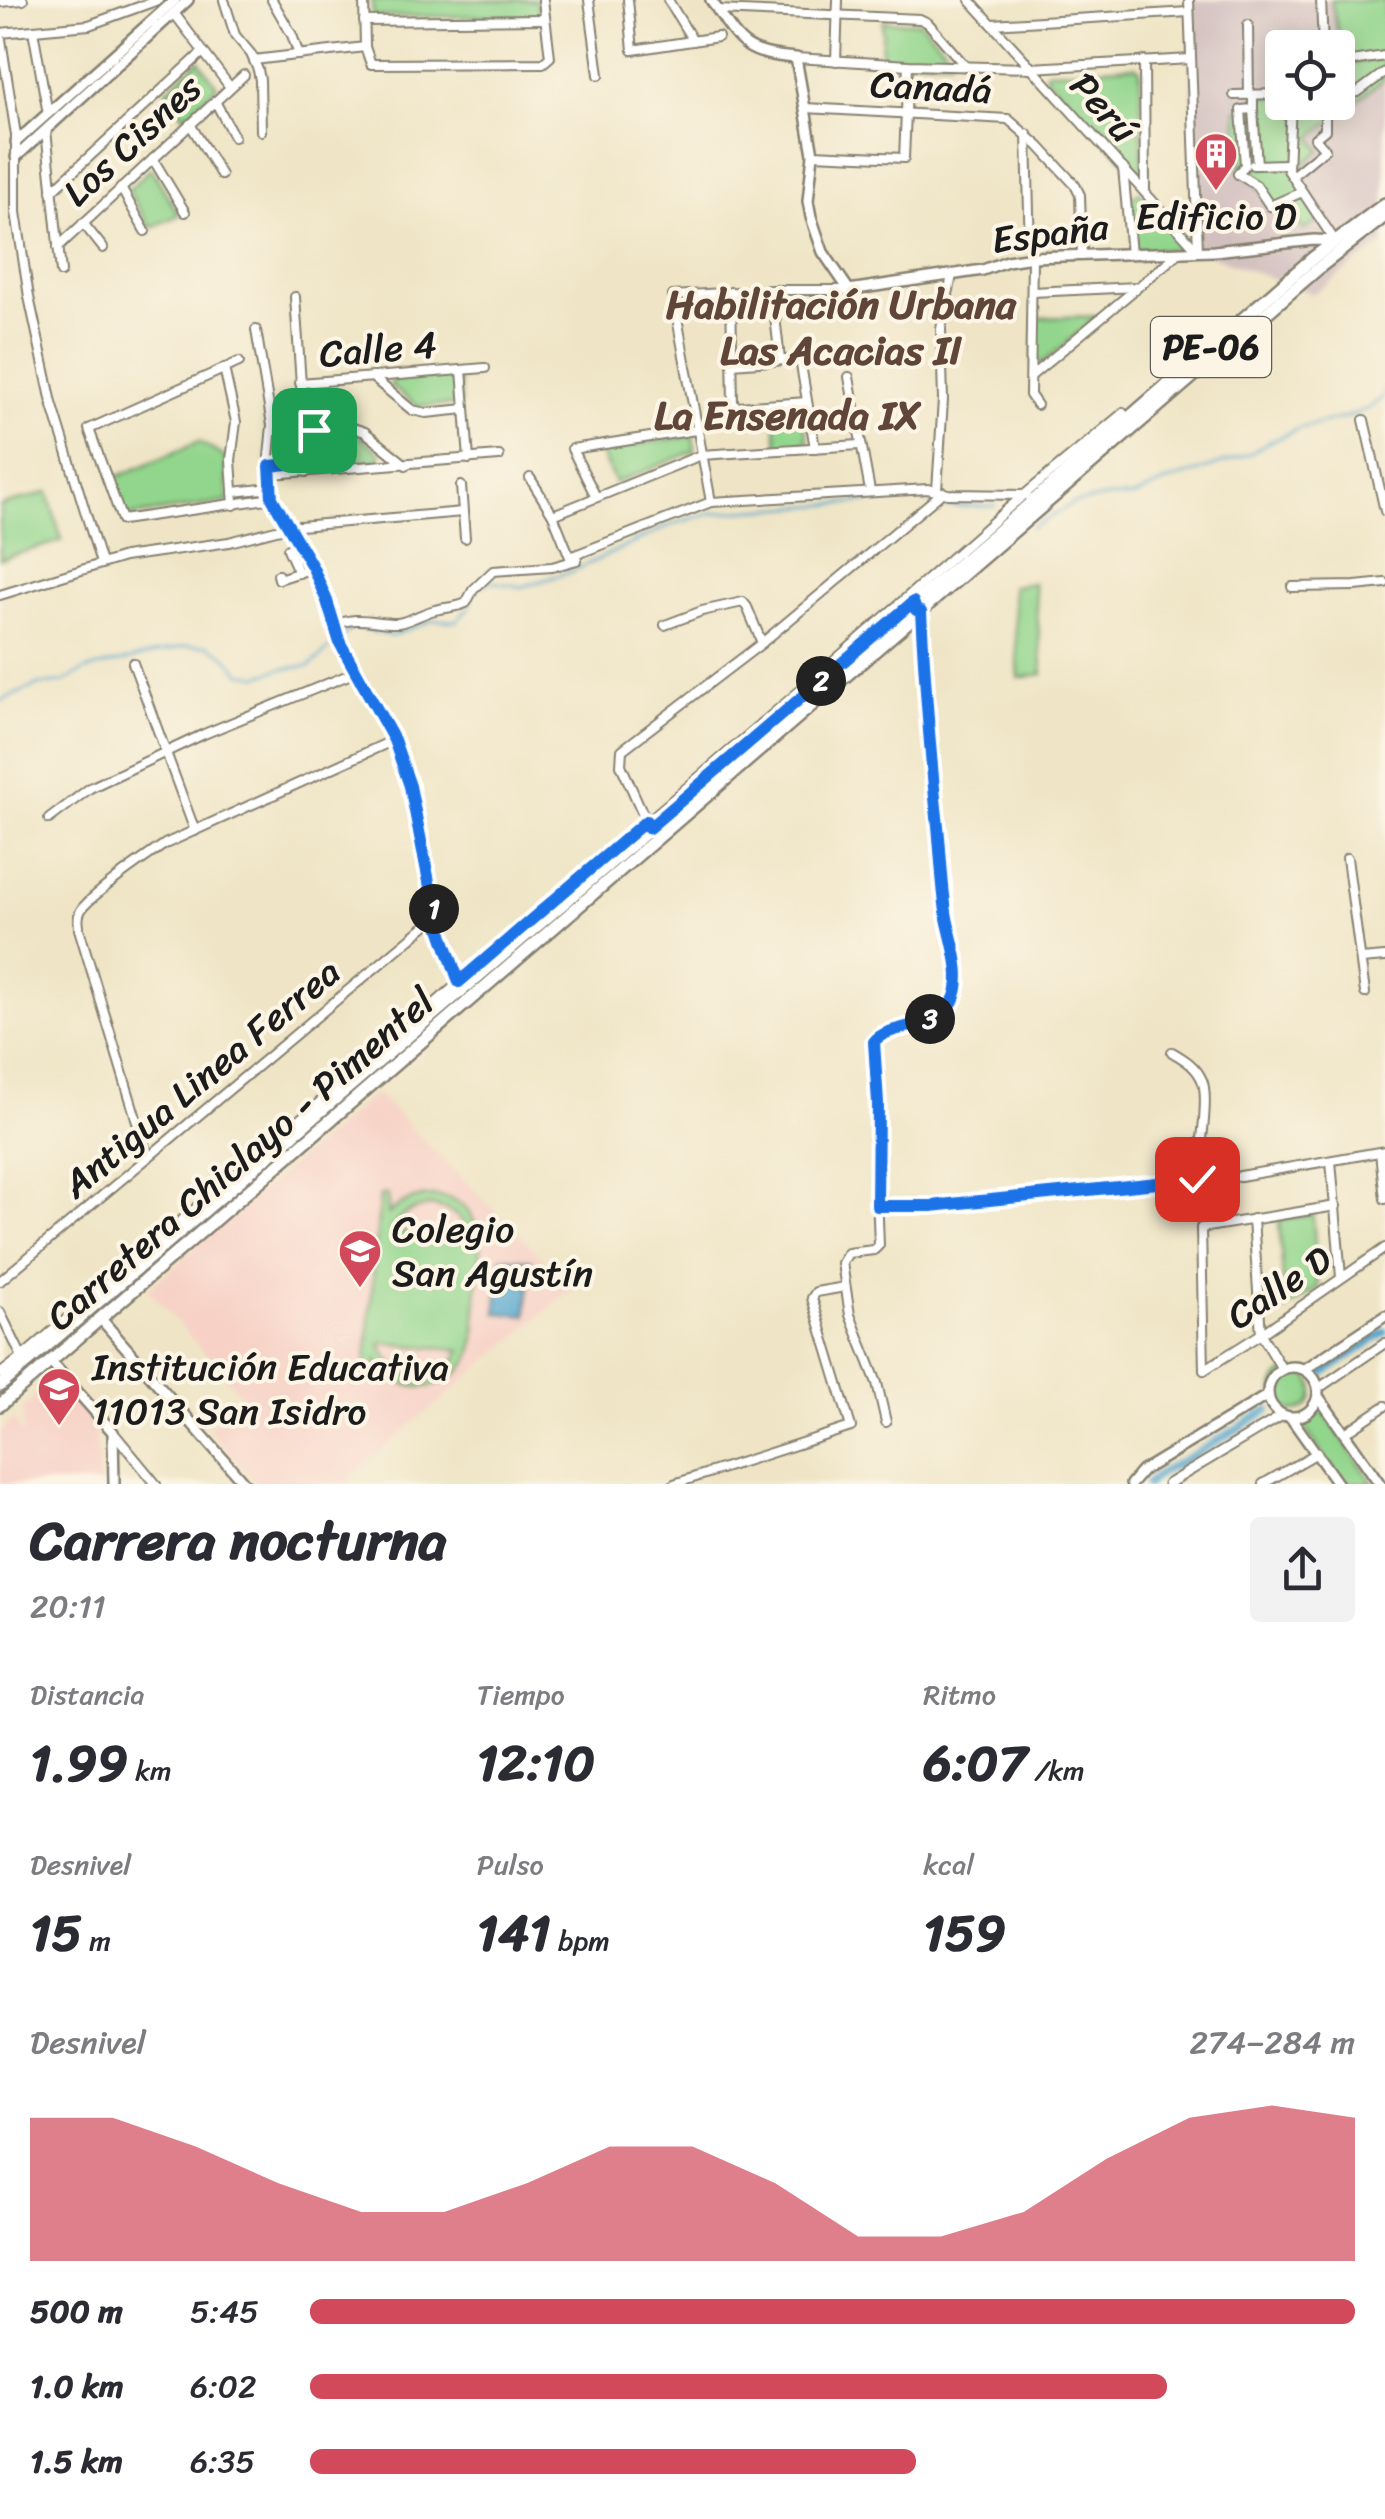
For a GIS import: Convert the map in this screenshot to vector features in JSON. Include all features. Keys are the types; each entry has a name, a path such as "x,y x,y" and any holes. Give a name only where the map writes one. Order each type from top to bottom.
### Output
{"main road":[{"name":"Carretera Chiclayo - Pimentel","path":"0,1386 24,1361 41,1352 368,1080 461,986 647,824 917,607 1034,495 1335,241 1385,204"},
{"name":"Carretera Chiclayo - Pimentel","path":"0,1405 368,1080 917,607 1385,216"},
{"path":"1123,413 1181,374"},
{"path":"41,1352 51,1362"}],"street":[{"path":"0,2 23,0"},
{"path":"101,564 52,403 29,297 16,212 16,142 0,33 89,25 158,0"},
{"path":"16,142 175,0"},
{"path":"16,156 188,0"},
{"path":"224,0 235,35 254,60 260,80 262,130"},
{"path":"272,0 299,55"},
{"path":"364,0 365,47 371,64 543,63 550,57 543,0"},
{"path":"589,0 599,75"},
{"path":"628,0 633,50 718,37"},
{"path":"668,0 693,41"},
{"path":"711,0 748,48 796,58 1032,68 1190,59"},
{"path":"836,61 838,0"},
{"name":"Perú","path":"970,0 1198,251"},
{"path":"1189,0 1198,251"},
{"path":"1322,0 1323,30"},
{"path":"718,10 920,20 928,23 966,67"},
{"path":"992,24 1189,12"},
{"path":"174,13 230,87"},
{"path":"364,21 545,20"},
{"path":"1248,25 1257,165"},
{"path":"34,30 48,114"},
{"path":"254,60 365,47"},
{"path":"52,191 204,52"},
{"path":"1355,61 1385,56"},
{"path":"796,58 813,154 808,201 824,252 848,290"},
{"path":"1144,61 1145,193"},
{"path":"813,154 904,158 908,65"},
{"path":"1355,92 1385,72"},
{"name":"Los Cisnes","path":"58,246 244,75"},
{"path":"1234,95 1265,95"},
{"path":"215,101 234,137"},
{"name":"Canadá","path":"805,108 1008,118 1076,185 1080,195 1082,256"},
{"path":"1253,109 1241,110 1245,165 1238,174 1256,185 1270,206 1302,192"},
{"path":"1289,120 1288,170 1335,241"},
{"path":"1292,176 1324,150 1315,138 1325,130 1325,120"},
{"path":"190,124 221,175"},
{"path":"46,130 61,272"},
{"path":"1027,134 1032,258 1030,396 1037,405"},
{"path":"1244,142 1256,140"},
{"path":"153,159 185,212"},
{"path":"1245,165 1288,164"},
{"path":"1122,168 1131,254"},
{"path":"121,188 146,231"},
{"path":"83,223 103,248"},
{"name":"España","path":"696,430 673,296 848,290 983,270 1007,260 1335,241"},
{"path":"1031,376 1180,252"},
{"path":"952,275 940,329 940,491 762,643 622,750 621,765 647,824 1034,495 1123,413"},
{"path":"1032,292 1138,287"},
{"path":"772,290 780,360"},
{"path":"731,292 733,404 806,402"},
{"path":"296,297 307,467"},
{"path":"0,1374 24,1361 461,986 436,917 410,786 394,740 340,643 313,568 272,498 272,425 256,330"},
{"path":"732,364 800,358 814,448"},
{"path":"238,362 88,429 122,520 272,498"},
{"path":"224,368 236,422 231,460 234,506"},
{"name":"Calle 4","path":"300,382 485,368"},
{"path":"462,370 469,459"},
{"path":"370,376 412,410 465,410"},
{"path":"849,377 870,491"},
{"path":"1364,420 1385,510"},
{"path":"303,430 350,427 365,432 406,465"},
{"path":"596,497 572,449 696,430 711,502"},
{"path":"552,515 701,456 860,445"},
{"path":"270,470 406,465 500,456"},
{"path":"530,478 570,557 711,502 870,491 1034,495"},
{"path":"461,486 466,538"},
{"path":"233,492 272,488"},
{"path":"0,595 136,554 234,541 288,527 464,512"},
{"path":"288,550 299,573"},
{"path":"336,629 348,620 404,622 466,603 472,590 493,570 552,567 577,560"},
{"path":"278,576 313,568"},
{"path":"1292,588 1385,583"},
{"path":"665,624 739,602 747,607 762,643"},
{"path":"886,1422 877,1383 852,1322 842,1263 846,1255 878,1247 874,1042 882,1034 910,1028 945,1010 954,1000 958,982 946,913 917,607"},
{"path":"133,663 196,830"},
{"path":"49,819 90,788 356,672"},
{"path":"148,1158 80,928 81,910 165,844 394,740"},
{"path":"1347,858 1365,993"},
{"name":"Antigua Linea Ferrea","path":"0,1280 436,917"},
{"path":"1361,959 1385,956"},
{"path":"877,1206 931,1206 1197,1179 1203,1080 1189,1062 1172,1052"},
{"path":"1200,1183 1383,1151 1385,1197"},
{"path":"1331,1161 1341,1277"},
{"path":"1282,1369 1261,1334 1253,1219 1336,1206"},
{"name":"Calle D","path":"1253,1219 1201,1228 1204,1370 1385,1248"},
{"path":"674,1484 851,1427 812,1298 816,1292 846,1287"},
{"path":"0,1312 24,1361"},
{"path":"1305,1370 1385,1316"},
{"path":"100,1319 245,1484"},
{"path":"1168,1484 1287,1416 1306,1414 1312,1410 1318,1392 1385,1343"},
{"path":"51,1362 156,1484"},
{"path":"1338,1484 1287,1416 1275,1410 1268,1396 1270,1380 1282,1369 1298,1367 1316,1381 1318,1392 1380,1484"},
{"path":"1131,1484 1142,1471 1268,1396"},
{"path":"1345,1433 1385,1407"},
{"path":"113,1432 114,1484"},
{"path":"1264,1484 1317,1454"}],"shaded area":[{"path":"1188,0 1385,0 1385,243 1313,294 1198,251"},
{"name":"Colegio San Agustín","path":"376,1093 573,1288 349,1478 349,1484 257,1484 208,1429 245,1399 148,1289"},
{"name":"Institución Educativa 11013 San Isidro","path":"57,1376 94,1415 99,1484 0,1484 0,1431 14,1419 23,1436 25,1405"}],"green space":[{"path":"372,0 537,0 539,16 373,17"},
{"path":"1331,0 1385,0 1385,53 1355,58 1355,30 1338,30"},
{"path":"883,21 920,22 952,56 950,60 881,58"},
{"path":"1385,58 1385,78 1355,102 1355,62"},
{"path":"199,60 217,86 185,117 166,91"},
{"path":"1135,66 1140,69 1143,171 1136,174 1045,75 1047,71"},
{"path":"1256,97 1265,97 1265,120 1333,120 1312,137 1321,150 1296,171 1290,162 1241,164 1237,110 1256,109"},
{"path":"1289,165 1323,218 1304,230 1293,217 1273,206 1253,179 1241,172 1241,167"},
{"path":"151,168 179,215 150,228 128,190"},
{"path":"1140,192 1185,243 1181,250 1135,248 1131,197"},
{"path":"1098,316 1043,363 1033,361 1036,318"},
{"path":"457,375 461,403 457,405 418,406 390,386 393,380"},
{"path":"803,408 808,443 778,446 774,410"},
{"path":"352,432 381,454 378,460 312,463 313,434"},
{"path":"693,436 695,451 615,483 599,450"},
{"path":"199,442 226,458 228,502 125,517 112,479"},
{"path":"48,492 62,541 0,559 0,506"},
{"path":"1034,583 1043,674 1019,678 1012,586"},
{"path":"380,1195 388,1195 388,1214 413,1199 427,1196 454,1201 473,1219 480,1241 475,1335 470,1358 452,1377 428,1387 400,1382 377,1359 375,1376 365,1375","holes":["429,1206 456,1215 471,1238 391,1231 407,1214","382,1343 461,1350 442,1372 419,1378 397,1368"]},
{"path":"1313,1215 1318,1288 1285,1310 1279,1220"},
{"path":"1294,1371 1308,1377 1314,1391 1308,1405 1294,1411 1280,1405 1274,1391 1280,1377"},
{"path":"1319,1405 1374,1484 1343,1484 1299,1420"}],"water":[{"path":"502,1257 532,1260 526,1316 496,1313"}],"waterway":[{"path":"1032,528 1072,504 1133,497 1250,454 1297,429 1347,417 1369,408 1383,397 1385,389"},
{"path":"482,586 491,581 522,587 573,571 673,524 711,513 922,498 926,502"},
{"path":"932,507 995,506"},
{"path":"341,638 353,627 391,636 433,620 456,621 472,599"},
{"path":"0,701 38,685 63,682 86,670 186,646 208,645 226,656 240,673 259,676 310,666 335,643"},
{"path":"1323,1374 1385,1332"},
{"path":"1147,1484 1268,1410"}],"place":[{"name":"Edificio D","path":"1216,192"},
{"name":"Colegio San Agustín","path":"360,1289"},
{"name":"Institución Educativa 11013 San Isidro","path":"59,1427"}],"district":[{"name":"Habilitación Urbana Las Acacias II","path":"841,327"},
{"name":"La Ensenada IX","path":"788,415"}],"route":[{"path":"314,430 303,430 306,462 270,466 272,498 313,568 340,643 394,740 410,786 436,917 459,982 646,821 649,828 913,602 912,606 921,612 946,913 958,982 954,1000 945,1010 910,1028 882,1034 874,1042 877,1206 931,1206 1197,1179"}]}
